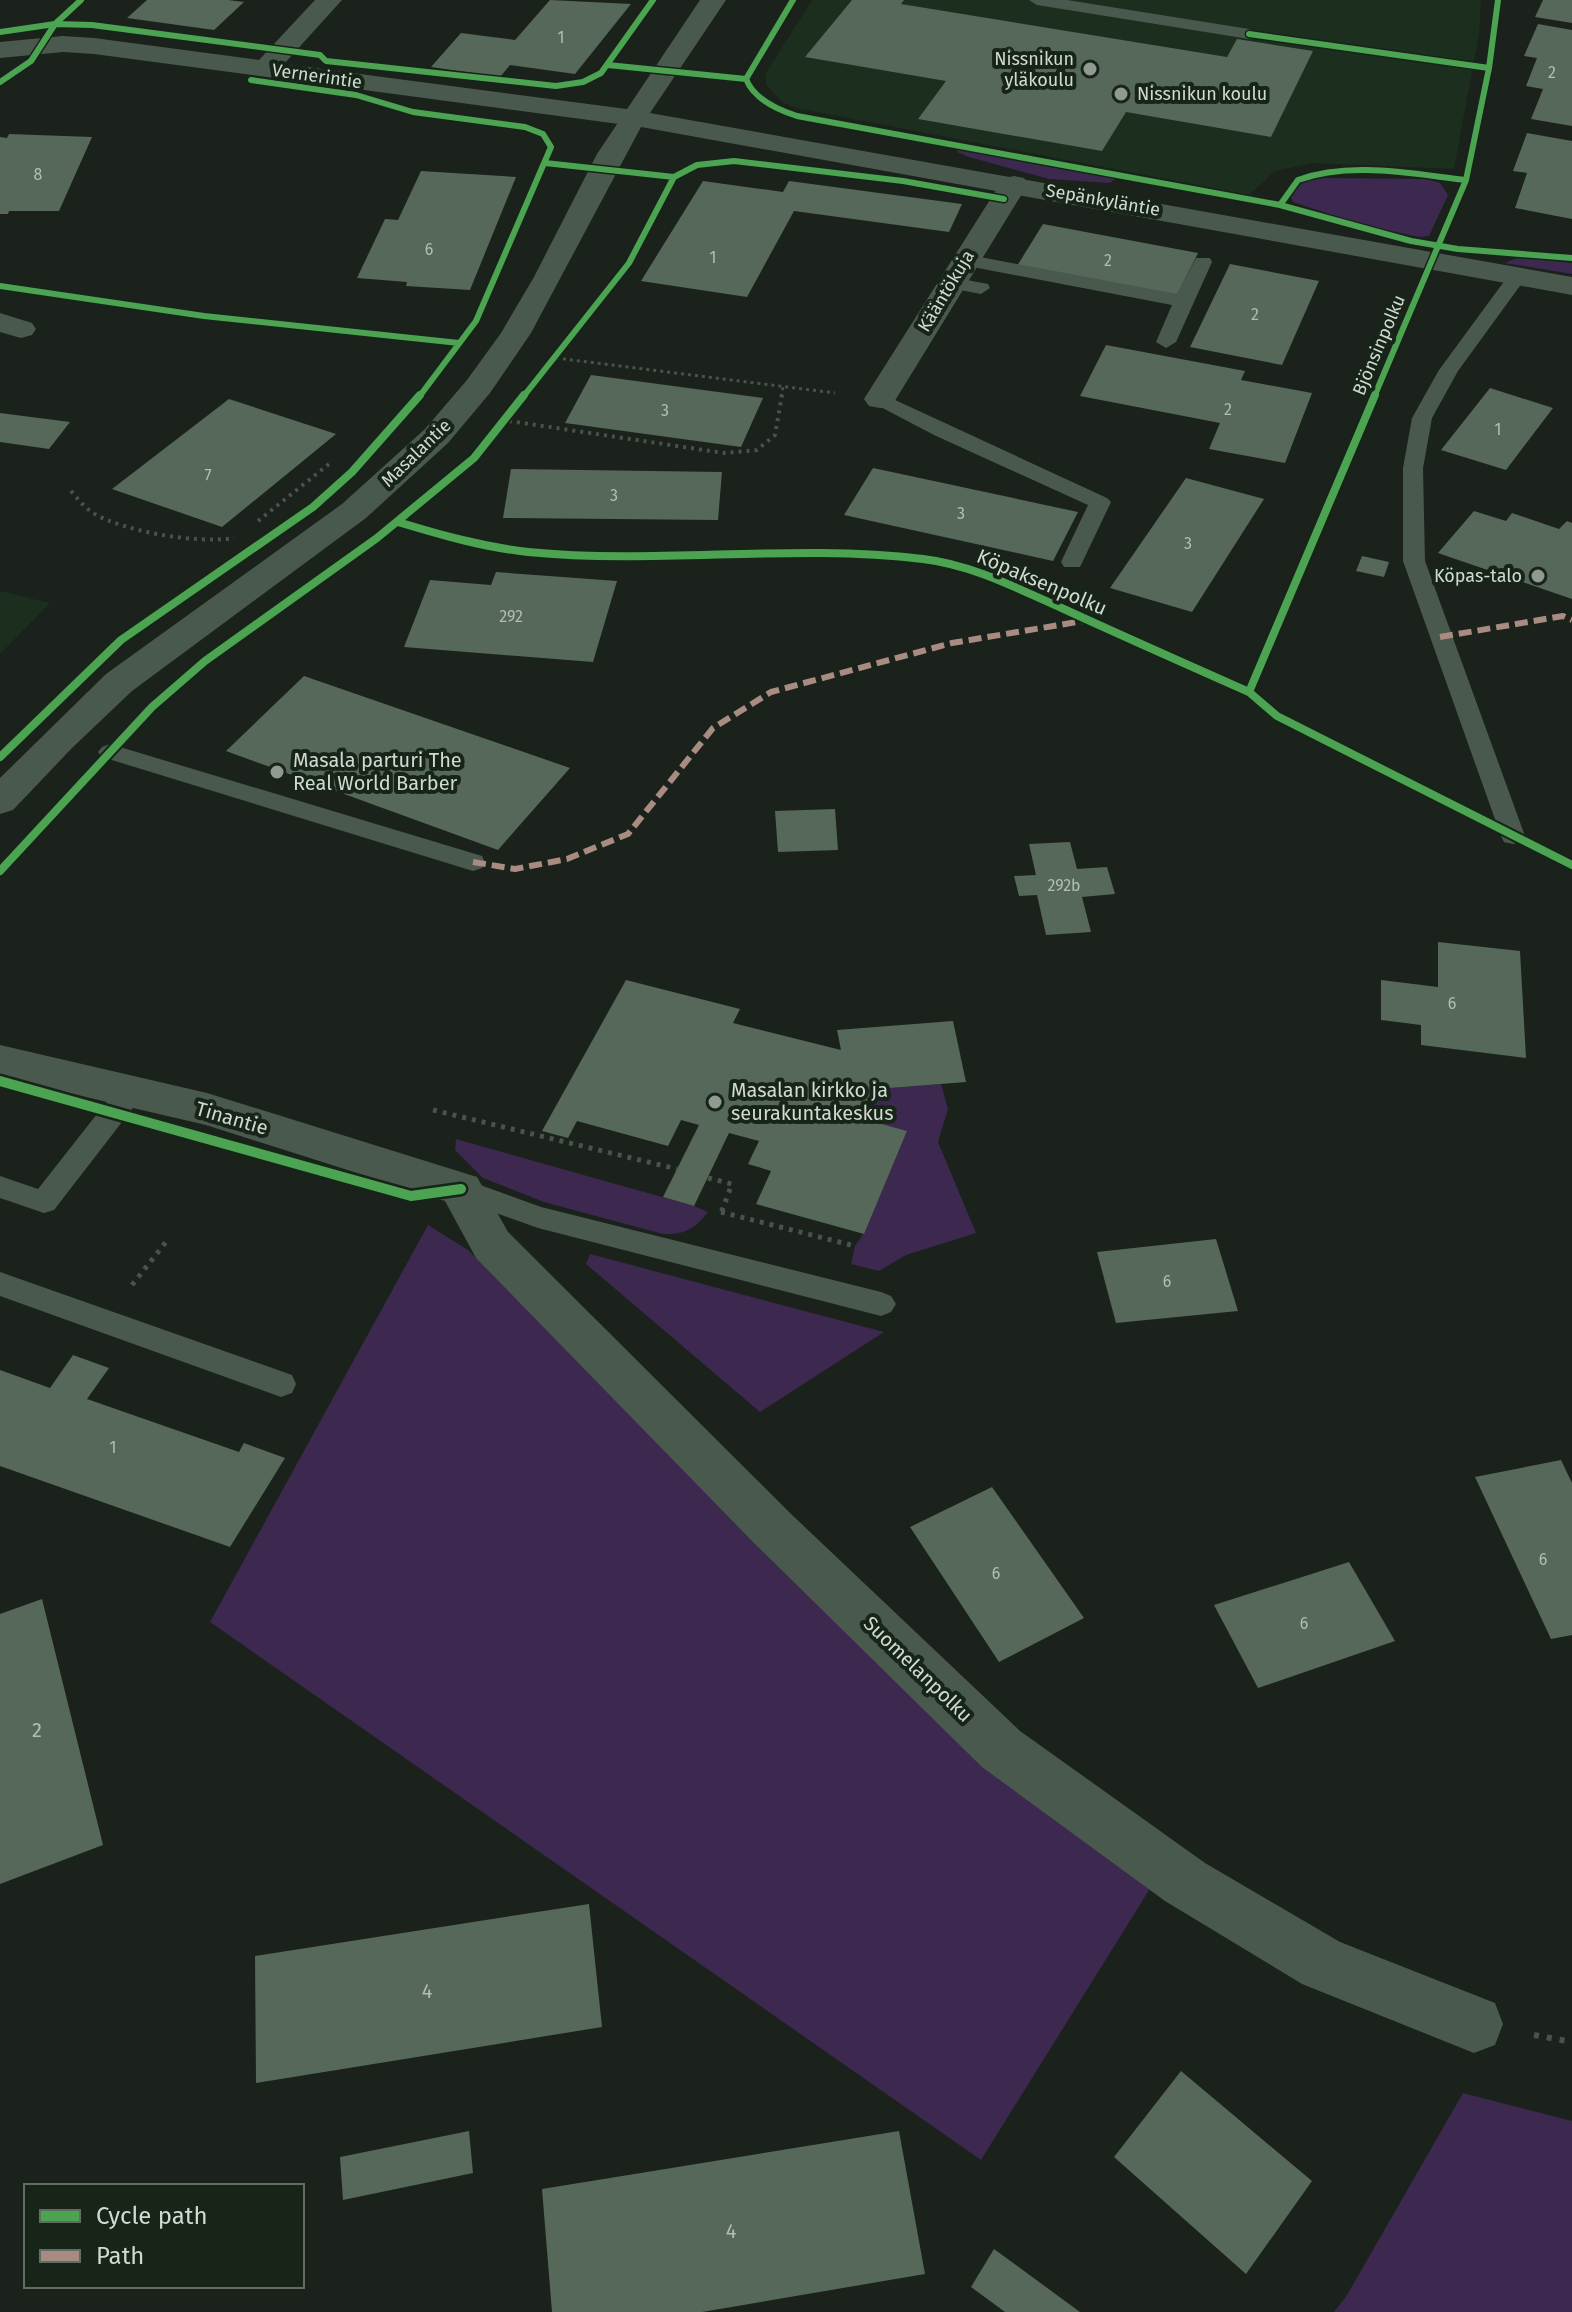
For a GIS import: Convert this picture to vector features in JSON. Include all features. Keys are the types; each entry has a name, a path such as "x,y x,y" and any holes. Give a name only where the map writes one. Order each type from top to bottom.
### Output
{"street":[{"path":"265,69 329,0"},
{"name":"Masalantie","path":"0,801 115,687 161,649 328,534 414,459 447,424 474,393 520,327 599,175 713,0"},
{"name":"Vernerintie","path":"0,50 63,44 634,118"},
{"name":"Sepänkyläntie","path":"634,118 1572,286"},
{"name":"Kääntökuja","path":"880,399 1014,184"},
{"name":"Tinantie","path":"0,1061 207,1109 461,1189"},
{"name":"Suomelanpolku","path":"461,1189 492,1245 772,1528 1001,1749 1185,1882 1322,1964 1474,2024"}],"lane":[{"path":"1037,0 1249,34"},
{"path":"1166,342 1203,262"},
{"path":"958,271 981,288"},
{"path":"958,271 1183,301"},
{"path":"1513,836 1414,561 1413,468 1422,418 1449,370 1518,276"},
{"path":"880,399 941,431 1100,502 1072,562"},
{"path":"110,752 473,862"},
{"path":"0,1187 44,1202 129,1093"},
{"path":"461,1189 538,1217 881,1304"},
{"path":"0,1284 281,1384"}],"path":[{"path":"546,370 565,346"},
{"path":"556,358 880,399"},
{"path":"507,420 724,453 757,450 775,435 783,387"},
{"path":"499,430 517,408"},
{"path":"252,525 329,464"},
{"path":"71,491 97,516 116,522 205,541 230,540 240,535"},
{"path":"433,1110 677,1169"},
{"path":"704,1259 732,1184 708,1178"},
{"path":"721,1212 855,1246"}],"shaded area":[{"name":"Nissnikun koulu","path":"812,0 1481,0 1479,34 1454,169 1312,163 1275,171 1249,195 796,108 782,102 766,85 766,73"},
{"path":"958,149 1116,178 1110,183 1049,179 969,157 957,152"},
{"path":"1322,178 1427,179 1440,183 1448,195 1429,236 1419,237 1359,224 1293,202 1291,197 1300,185"},
{"path":"1519,257 1572,263 1572,274 1505,263"},
{"path":"0,591 50,603 0,654"},
{"path":"941,1084 948,1109 938,1142 976,1233 906,1255 879,1271 851,1264 855,1246 864,1233 907,1131 864,1119 877,1089"},
{"path":"456,1139 708,1212 688,1230 663,1234 544,1202 483,1178 455,1150"},
{"path":"428,1225 468,1250 696,1477 1151,1887 981,2160 210,1622"},
{"path":"590,1254 884,1332 760,1412 586,1264"},
{"path":"1463,2093 1572,2121 1572,2312 1334,2312 1347,2295"}],"building":[{"path":"147,0 244,2 214,30 127,18"},
{"path":"550,0 631,4 575,74 510,65 500,77 431,67 461,33 515,40"},
{"name":"Nissnikun yläkoulu","path":"852,0 904,0 901,4 1227,57 1237,39 1313,51 1271,137 1126,112 1102,151 918,119 946,81 805,57"},
{"path":"1543,0 1572,0 1572,23 1535,17"},
{"path":"1538,24 1572,30 1572,126 1531,119 1543,89 1526,86 1537,58 1524,56"},
{"path":"1527,133 1572,141 1572,219 1515,208 1527,173 1513,171"},
{"path":"9,134 92,137 59,211 9,211 8,214 0,214 0,137 7,138"},
{"path":"421,171 516,177 470,290 406,286 407,282 357,278 385,219 398,220"},
{"path":"703,181 783,192 789,181 962,204 949,232 794,211 747,297 641,281"},
{"path":"1043,224 1198,253 1176,297 1017,266"},
{"path":"1230,264 1319,281 1282,365 1190,347"},
{"path":"1106,345 1245,371 1241,380 1312,393 1285,463 1209,449 1220,423 1080,396"},
{"path":"591,375 763,398 741,447 565,423"},
{"path":"1490,388 1553,408 1506,470 1441,450"},
{"path":"229,399 336,434 222,527 112,489"},
{"path":"0,413 70,422 49,449 0,442"},
{"path":"873,468 1078,512 1053,561 844,515"},
{"path":"511,469 722,472 718,520 503,518"},
{"path":"1186,478 1264,499 1192,612 1110,588"},
{"name":"Köpas-talo","path":"1474,511 1506,521 1512,513 1559,529 1567,521 1572,523 1572,599 1438,553"},
{"path":"1362,556 1389,562 1384,577 1356,571"},
{"path":"496,572 617,581 593,662 404,647 430,580 491,585"},
{"path":"304,676 570,768 498,850 226,751"},
{"path":"835,809 838,850 778,852 775,811"},
{"path":"1070,842 1077,869 1107,867 1115,894 1082,897 1091,932 1046,935 1037,895 1019,896 1014,876 1036,875 1029,844"},
{"path":"1438,942 1520,951 1526,1058 1421,1045 1421,1025 1381,1020 1381,980 1438,987"},
{"name":"Masalan kirkko ja seurakuntakeskus","path":"626,980 740,1009 733,1023 841,1050 837,1030 953,1021 966,1082 877,1089 864,1119 907,1131 864,1234 756,1204 771,1171 748,1164 759,1141 729,1133 694,1206 663,1197 699,1125 681,1120 668,1146 577,1121 568,1138 542,1131"},
{"path":"1216,1239 1238,1311 1116,1323 1097,1252"},
{"path":"73,1355 109,1368 87,1399 239,1452 244,1443 285,1458 230,1547 0,1466 0,1370 50,1388"},
{"path":"1561,1460 1572,1483 1572,1635 1551,1639 1475,1477"},
{"path":"992,1487 1084,1618 999,1662 910,1527"},
{"path":"1349,1562 1395,1641 1258,1688 1214,1605"},
{"path":"42,1599 103,1845 0,1884 0,1614"},
{"path":"589,1904 602,2027 256,2083 255,1956"},
{"path":"1181,2071 1312,2181 1246,2274 1114,2157"},
{"path":"469,2131 473,2173 343,2200 340,2157"},
{"path":"899,2131 925,2274 702,2312 552,2312 542,2189"},
{"path":"994,2249 1080,2312 1005,2312 971,2287"}],"marked path":[{"path":"1440,637 1563,616 1572,620"},
{"path":"473,862 515,869 567,859 628,834 713,728 771,692 952,643 1083,621"}],"cycle path":[{"path":"0,82 31,61 55,24 81,0"},
{"path":"0,32 55,24 92,25 320,55 326,61 556,86 583,82 601,73 653,0"},
{"path":"793,0 746,79 750,89 779,110 797,116 1280,205"},
{"name":"Bjönsinpolku","path":"1249,692 1466,180 1489,68 1498,0"},
{"path":"1249,34 1489,68"},
{"path":"608,65 746,79"},
{"path":"0,757 121,640 313,507 352,472 407,412 476,321 551,147 543,134 525,127 413,112 356,95 251,80"},
{"path":"0,871 152,707 205,661 377,538 474,458 629,263 674,177 697,165 734,161 903,181 1004,199"},
{"path":"545,163 674,177"},
{"path":"1466,180 1404,173 1333,172 1298,180 1280,205 1411,241 1458,249 1572,258"},
{"path":"0,286 204,316 459,343"},
{"name":"Köpaksenpolku","path":"398,522 461,541 526,551 592,556 858,554 923,559 958,566 1010,585 1249,692 1277,716 1572,865"},
{"path":"0,1081 411,1196 461,1189"}],"place":[{"name":"Nissnikun yläkoulu","path":"1090,69"},
{"name":"Nissnikun koulu","path":"1121,94"},
{"name":"Köpas-talo","path":"1538,576"},
{"name":"Masala parturi The Real World Barber","path":"277,772"},
{"name":"Masalan kirkko ja seurakuntakeskus","path":"715,1102"}]}
